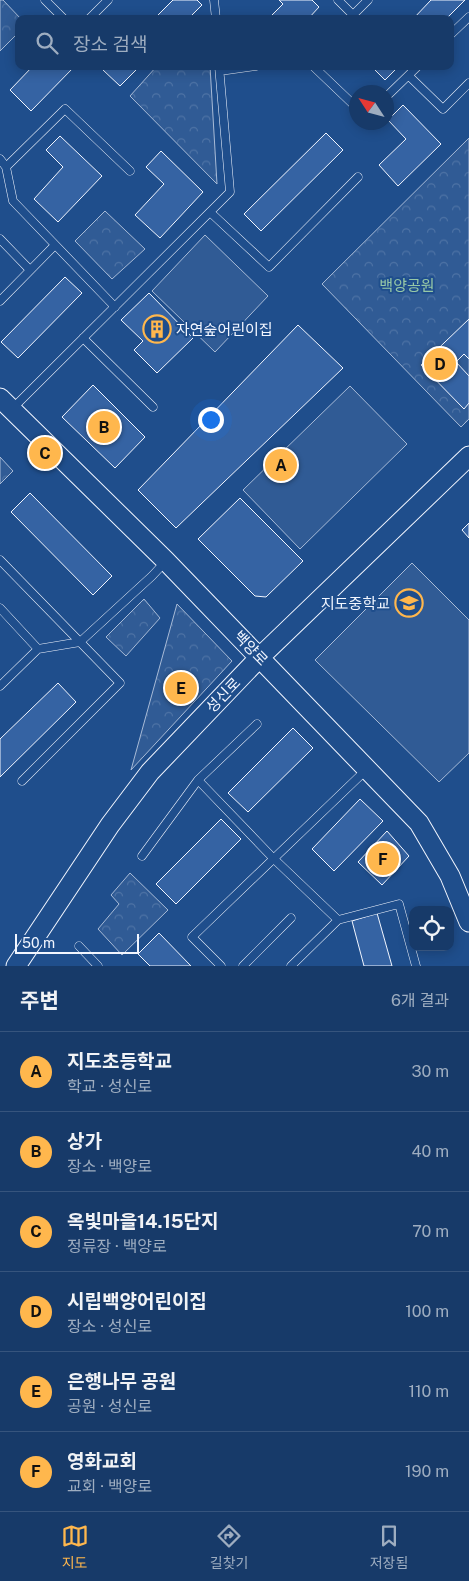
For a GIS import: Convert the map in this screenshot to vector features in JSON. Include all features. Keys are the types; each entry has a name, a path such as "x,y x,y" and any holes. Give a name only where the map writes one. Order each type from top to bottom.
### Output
{"street":[{"name":"백양로","path":"6,403 166,561 419,823 450,876 469,922"},
{"name":"성신로","path":"16,966 110,825 150,772 260,657 469,456"}],"lane":[{"path":"45,0 60,15"},
{"path":"93,15 108,0"},
{"path":"214,0 216,15"},
{"path":"338,0 349,15"},
{"path":"353,15 368,0"},
{"path":"454,31 469,17"},
{"path":"6,403 83,338 230,192 220,70"},
{"path":"317,70 349,100"},
{"path":"394,90 414,70"},
{"path":"409,76 443,109 469,83"},
{"path":"6,167 65,109 130,172"},
{"path":"0,159 6,167 13,201 114,307"},
{"path":"210,212 269,267 358,177"},
{"path":"0,240 30,270"},
{"path":"0,302 55,245"},
{"path":"83,338 153,407"},
{"path":"0,560 120,683 22,781"},
{"path":"0,686 38,648 80,642 166,561"},
{"path":"0,608 38,648"},
{"path":"142,856 198,780 257,724"},
{"path":"221,966 192,937 367,768"},
{"path":"198,780 338,920"},
{"path":"291,966 338,920 399,904 416,966"},
{"path":"243,966 291,918"},
{"path":"79,946 98,966"}],"green space":[{"path":"0,0 3,0 17,15 15,15 15,36 0,51"},
{"path":"153,70 210,70 217,184 130,96"},
{"name":"백양공원","path":"469,138 469,419 461,427 322,284"},
{"path":"105,211 145,249 112,279 75,241"},
{"path":"0,457 13,471 0,484"},
{"path":"144,599 160,618 126,656 106,637"},
{"path":"177,604 232,661 131,770"},
{"path":"130,873 168,910 122,955 98,929 119,904 111,895"}],"shaded area":[{"path":"205,235 268,296 215,352 152,291"},
{"path":"350,386 407,444 300,549 243,490"},
{"name":"지도중학교","path":"412,563 469,620 469,753 439,782 315,660"}],"building":[{"path":"173,0 197,0 202,5 192,15 158,15"},
{"path":"279,0 312,0 319,7 312,15 272,15 283,4"},
{"path":"431,0 465,0 450,15 417,15"},
{"path":"29,70 71,70 31,111 10,90"},
{"path":"103,70 136,70 120,86"},
{"path":"375,70 395,70 385,80"},
{"path":"403,105 441,144 398,186 379,165 406,139 394,126 394,114"},
{"path":"326,133 343,150 261,231 244,214"},
{"path":"60,136 102,176 58,222 34,199 63,167 46,150"},
{"path":"161,151 203,192 160,238 135,215 164,184 146,167"},
{"path":"65,277 82,293 18,358 1,342"},
{"name":"자연숲어린이집","path":"149,293 193,338 157,373 134,350 143,341 121,320"},
{"path":"469,319 469,359 464,354 456,362 469,376 469,403 464,409 421,365"},
{"path":"298,325 343,368 176,528 138,490"},
{"path":"93,385 145,437 115,468 62,417"},
{"path":"30,493 112,576 93,595 11,512"},
{"path":"240,498 303,561 266,597 255,596 198,539"},
{"path":"469,523 469,538 462,530"},
{"path":"58,683 76,702 0,777 0,739"},
{"path":"293,728 313,748 248,812 228,793"},
{"path":"360,799 383,821 334,871 312,849"},
{"path":"221,819 241,839 176,904 156,884"},
{"path":"387,831 409,856 382,885 358,862"},
{"path":"377,913 392,966 364,966 352,921"},
{"path":"159,933 191,966 150,966 138,954"}],"place":[{"name":"자연숲어린이집","path":"157,329"},
{"name":"시립백양어린이집","path":"440,364"},
{"name":"상가","path":"104,427"},
{"name":"옥빛마을14.15단지","path":"45,453"},
{"name":"지도초등학교","path":"281,465"},
{"name":"지도중학교","path":"409,603"},
{"name":"은행나무 공원","path":"181,688"},
{"name":"영화교회","path":"383,859"}]}
